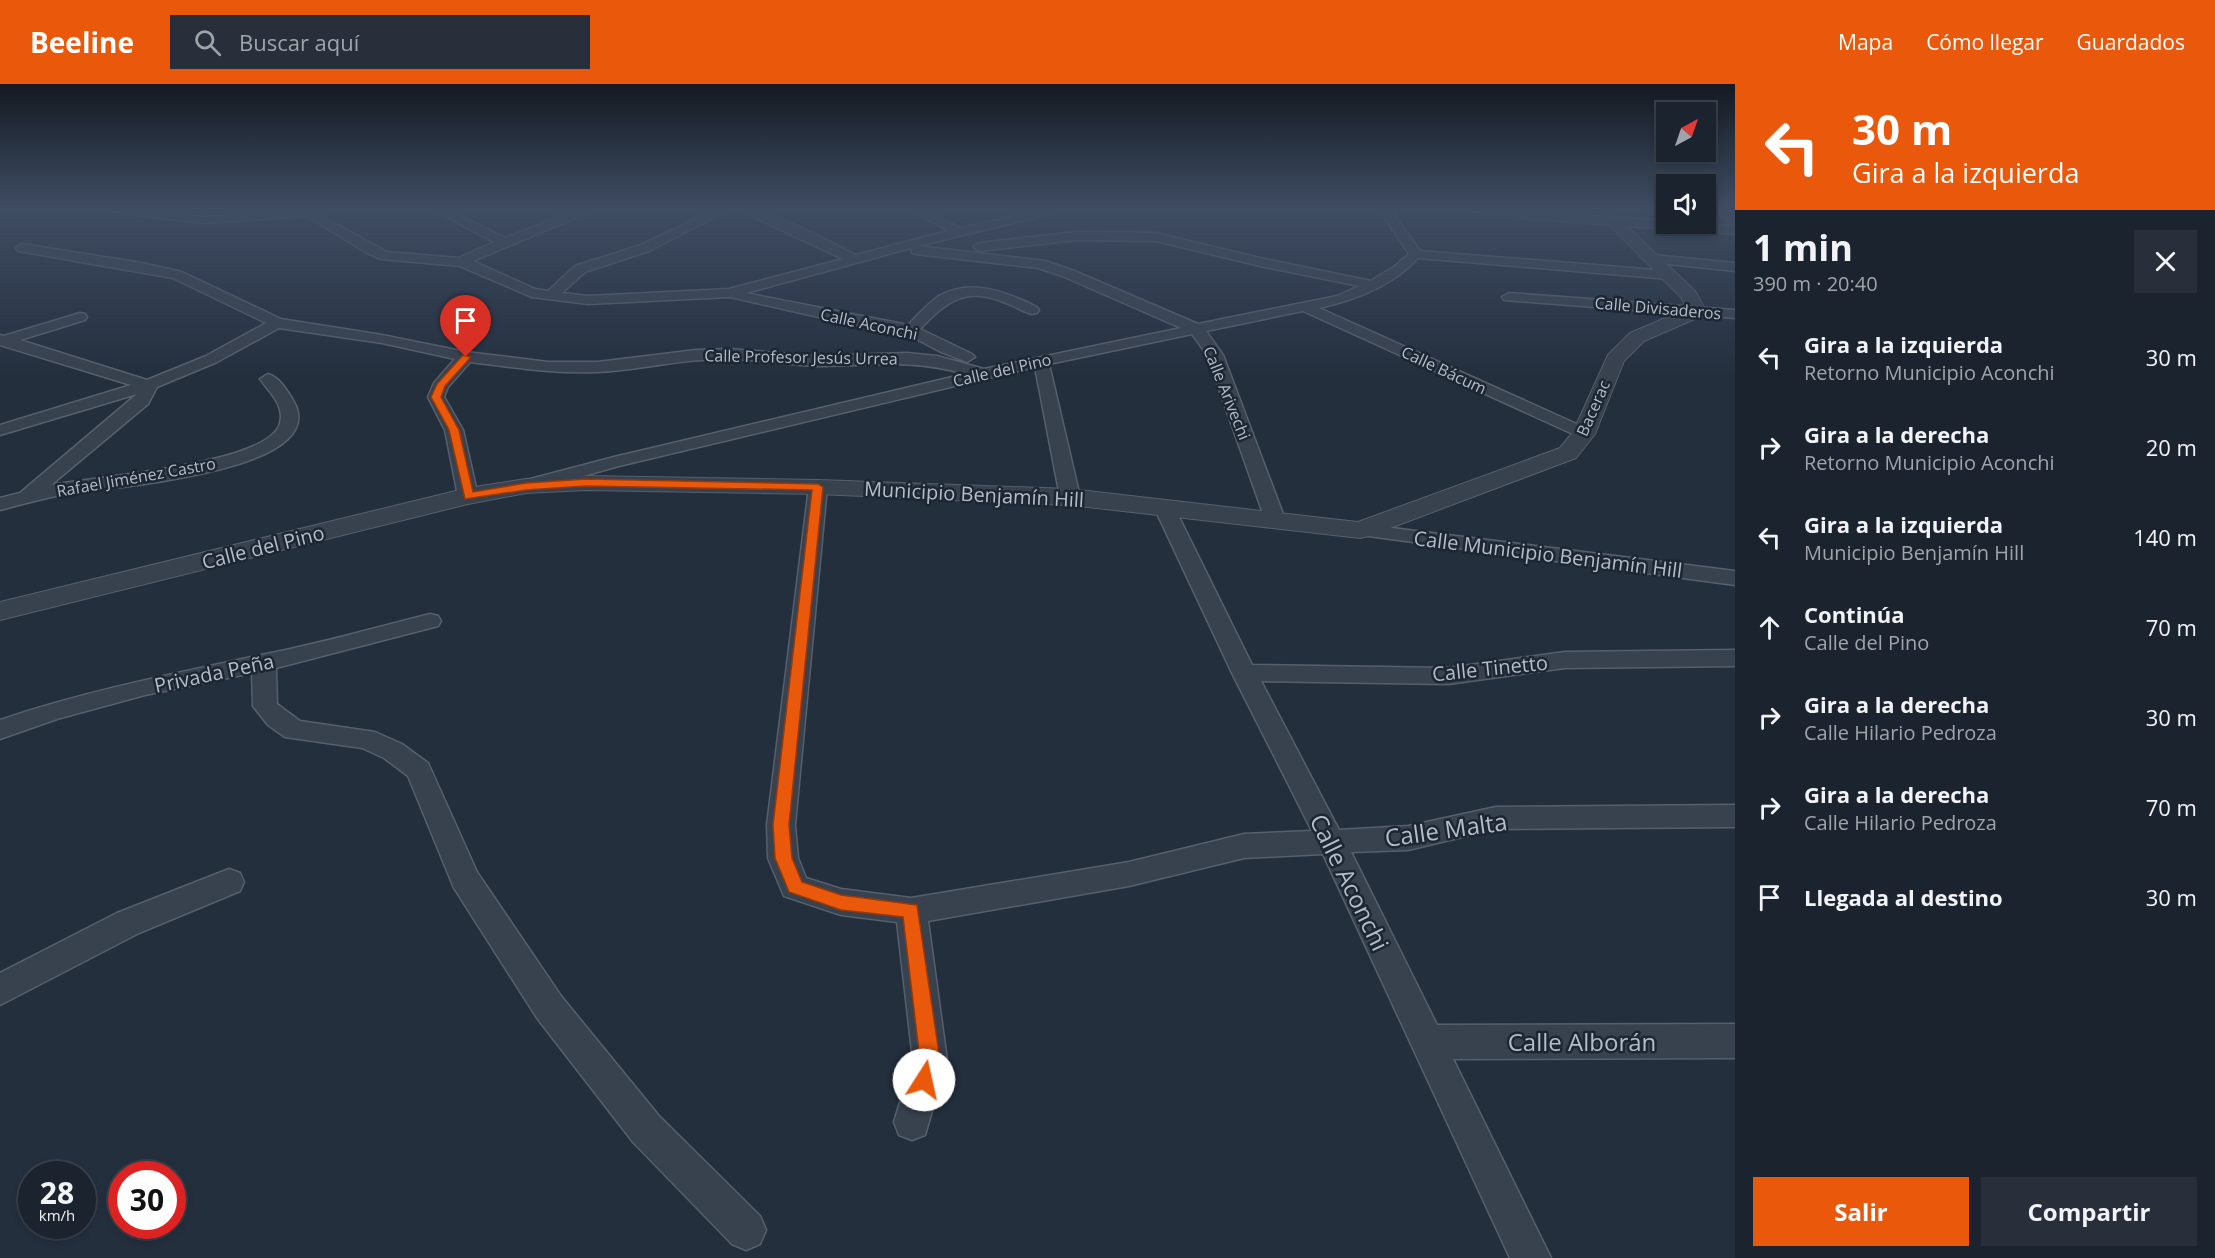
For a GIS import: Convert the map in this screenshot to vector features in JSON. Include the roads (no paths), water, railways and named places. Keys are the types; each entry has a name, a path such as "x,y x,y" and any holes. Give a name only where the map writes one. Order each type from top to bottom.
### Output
{"street":[{"name":"Calle Profesor Jesús Urrea","path":"115,263 177,275 277,323 382,339 466,357 548,367 598,367 730,354 814,360 908,358 937,361 984,374"},
{"path":"464,263 478,267 531,293 588,300 729,293 835,263"},
{"path":"550,296 580,269 594,263"},
{"name":"Calle Arivechi","path":"1030,263 1067,273 1194,328 1207,341 1215,355 1276,522"},
{"path":"1264,263 1373,285"},
{"name":"Calle del Pino","path":"0,610 468,496 526,486 1004,369 1341,299 1373,285 1406,263"},
{"path":"1527,263 1669,274"},
{"path":"1657,263 1689,295 1697,311"},
{"path":"1692,263 1735,267"},
{"path":"911,330 945,298 966,292 1006,297 1032,310"},
{"name":"Calle Aconchi","path":"729,293 911,330 944,348 1004,369"},
{"name":"Calle Divisaderos","path":"1509,297 1735,314"},
{"name":"Calle Bácum","path":"1304,306 1584,434"},
{"name":"Bacerac","path":"1360,530 1568,453 1584,434 1599,392 1615,359 1636,337 1697,311"},
{"path":"1,340 80,317"},
{"path":"0,430 150,386 195,367 259,335 277,323"},
{"path":"1,340 150,386"},
{"path":"466,357 440,386 436,397 454,430 468,496"},
{"path":"1041,361 1070,496"},
{"name":"Rafael Jiménez Castro","path":"0,504 66,488 210,467 276,442 286,430 290,417 287,401 268,379"},
{"path":"26,497 142,400 150,386"},
{"name":"Calle del Pino","path":"526,486 586,483"},
{"name":"Municipio Benjamín Hill","path":"586,483 818,487 1070,496 1276,522 1360,530"},
{"name":"Calle Malta","path":"818,487 781,825 783,858 795,887 841,902 911,911 1129,874 1244,846 1408,838 1496,818 1735,816"},
{"name":"Calle Aconchi","path":"1164,507 1244,673 1331,841 1531,1258"},
{"name":"Calle Municipio Benjamín Hill","path":"1360,530 1735,578"},
{"name":"Privada Peña","path":"0,730 51,712 145,687 264,663 430,621"},
{"name":"Calle Tinetto","path":"1244,673 1448,676 1565,660 1735,658"},
{"path":"264,663 265,706 277,719 294,730 366,739 393,750 419,770 465,879 549,1007 646,1129 746,1230"},
{"path":"0,990 128,923 229,882"},
{"path":"911,911 930,1060 912,1122"},
{"name":"Calle Alborán","path":"1429,1042 1735,1041"}]}
